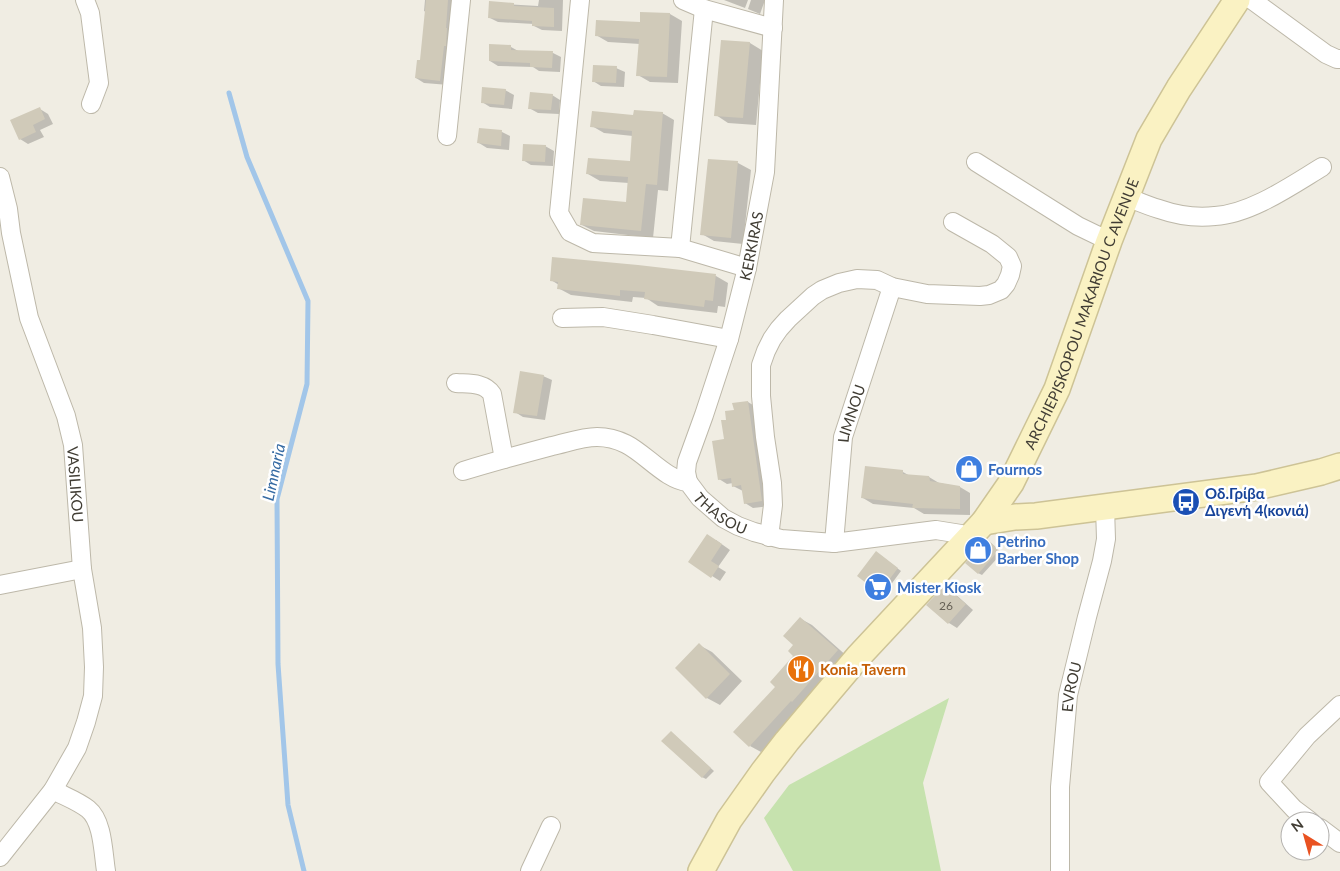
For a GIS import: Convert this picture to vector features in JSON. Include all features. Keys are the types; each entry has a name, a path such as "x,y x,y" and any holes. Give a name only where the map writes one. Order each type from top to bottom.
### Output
{"main road":[{"name":"ARCHIEPISKOPOU MAKARIOU C AVENUE","path":"701,871 729,820 792,735 858,656 978,529 1011,483 1057,389 1109,241 1149,139 1163,114 1237,0"},
{"path":"978,529 1015,517 1257,487 1340,466"},
{"path":"1011,483 1036,502 1061,512"}],"street":[{"path":"85,0 90,13 100,83 91,104"},
{"path":"448,136 461,0"},
{"path":"580,0 559,213 570,232 593,243 680,248 747,268"},
{"path":"683,0 704,9 773,28"},
{"name":"KERKIRAS","path":"688,482 687,462 729,339 747,268 765,172 774,0"},
{"path":"1252,0 1326,54 1337,59 1340,58"},
{"path":"680,248 704,9"},
{"path":"976,162 1078,226 1109,241"},
{"path":"1127,197 1158,209 1181,215 1216,216 1234,213 1261,202 1322,167"},
{"name":"VASILIKOU","path":"0,177 29,318 66,416 74,445 82,569 92,628 94,667 93,696 76,748 53,790 0,857"},
{"path":"769,537 773,505 772,482 760,396 761,365 766,351 779,329 788,319 813,296 839,283 857,279 877,280 892,287 927,294 980,296 990,295 1001,290 1006,284 1012,266 1008,257 992,244 953,222"},
{"name":"LIMNOU","path":"834,543 843,437 892,287"},
{"path":"562,318 603,317 729,339"},
{"path":"456,383 480,385 492,394 504,459"},
{"name":"THASOU","path":"463,471 580,439 596,437 612,439 627,444 670,476 688,482 700,498 723,518 738,526 769,537 834,543 936,530 961,534 978,529"},
{"name":"EVROU","path":"1060,871 1060,787 1068,695 1086,617 1102,561 1106,539 1105,507"},
{"path":"0,586 82,569"},
{"path":"1297,811 1269,782 1307,736 1340,705"},
{"path":"53,790 87,808 94,815 98,822 106,871"},
{"path":"530,871 551,826"}],"green space":[{"path":"949,698 923,783 941,871 793,871 764,818 789,785"}],"building":[{"path":"426,0 448,0 446,46 444,46 440,81 415,78 417,60 420,60"},
{"path":"489,1 514,3 514,6 554,8 554,27 532,26 532,21 488,18"},
{"path":"640,12 670,13 667,77 636,76 639,39 595,36 596,20 640,22"},
{"path":"721,40 750,42 743,118 714,116"},
{"path":"489,44 511,45 511,50 553,51 552,68 530,67 530,63 489,61"},
{"path":"593,65 617,66 616,83 592,82"},
{"path":"482,87 506,89 504,105 481,103"},
{"path":"530,92 553,94 551,110 528,109"},
{"path":"40,107 45,119 33,125 36,132 19,140 10,120"},
{"path":"634,110 663,112 657,185 646,184 641,231 580,225 583,198 626,202 628,177 586,174 588,158 630,161 632,131 590,127 592,111 633,115"},
{"path":"479,128 502,130 501,146 477,143"},
{"path":"523,144 546,145 545,162 522,161"},
{"path":"708,159 738,161 731,238 700,235"},
{"path":"552,257 716,274 713,301 705,300 704,307 644,299 645,292 620,290 620,296 557,289 558,282 550,281"},
{"path":"520,371 544,375 537,416 513,413"},
{"path":"748,401 762,501 744,504 741,485 732,487 731,478 718,480 712,441 724,439 721,420 726,420 725,411 734,410 732,403"},
{"path":"865,466 903,470 903,474 929,476 930,481 960,486 960,509 912,508 913,504 861,498"},
{"path":"707,534 722,544 711,561 719,566 711,578 688,562"},
{"path":"987,539 999,550 978,574 965,563"},
{"path":"876,551 898,568 879,593 857,576"},
{"path":"944,586 966,604 948,624 926,605"},
{"name":"Konia Tavern","path":"800,617 838,650 749,747 733,732 775,687 770,682 793,656 788,651 793,645 783,636"},
{"path":"699,643 730,674 706,699 675,668"},
{"path":"671,731 711,768 702,778 661,741"}],"waterway":[{"name":"Limnaria","path":"229,93 247,157 308,301 307,384 277,499 278,664 288,805 304,871"}],"place":[{"name":"Fournos","path":"969,469"},
{"name":"Οδ.Γρίβα Διγενή 4(κονιά)","path":"1186,502"},
{"name":"Petrino Barber Shop","path":"978,550"},
{"name":"Mister Kiosk","path":"878,587"},
{"name":"Konia Tavern","path":"801,669"}]}
